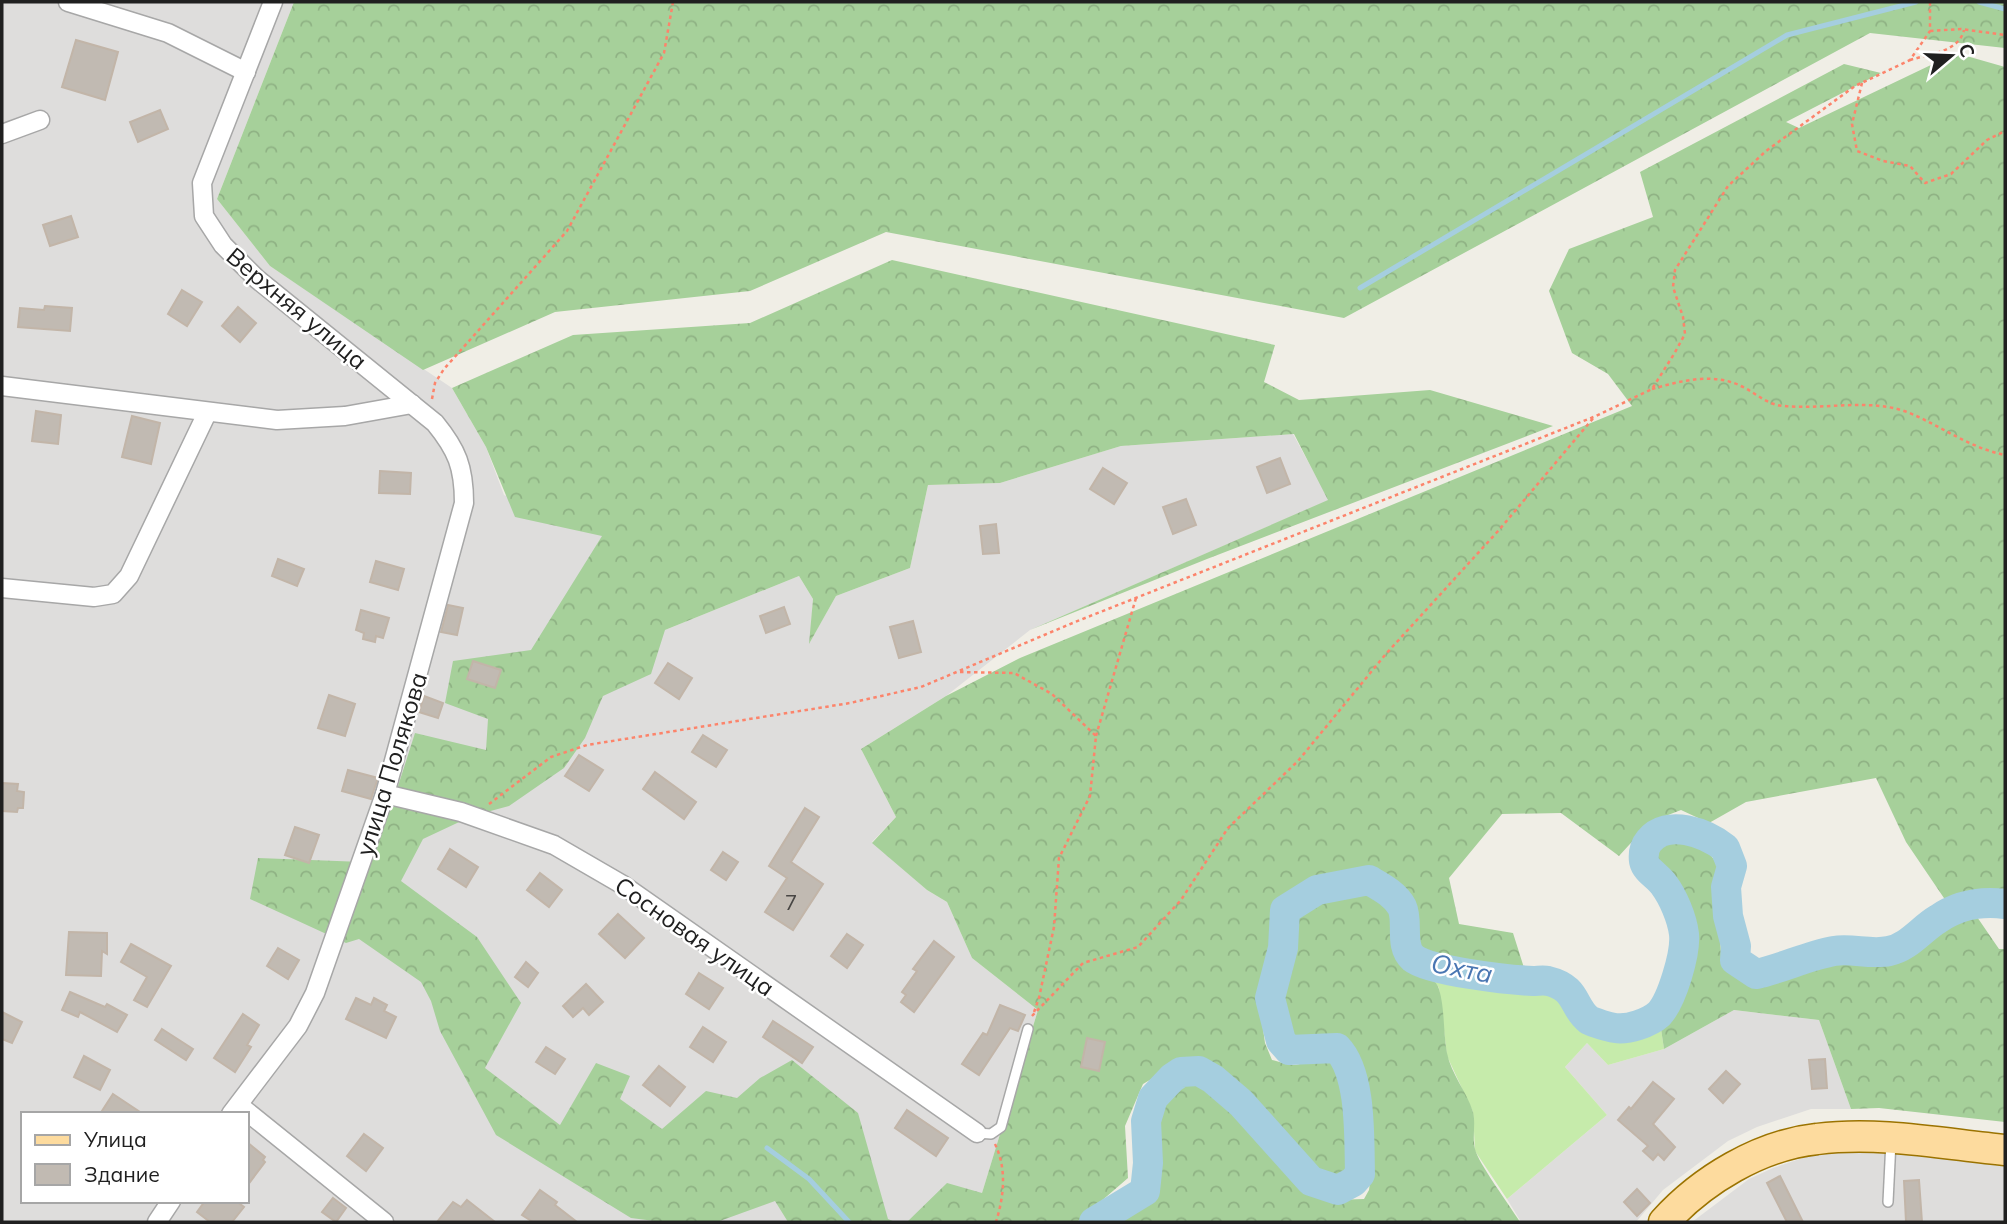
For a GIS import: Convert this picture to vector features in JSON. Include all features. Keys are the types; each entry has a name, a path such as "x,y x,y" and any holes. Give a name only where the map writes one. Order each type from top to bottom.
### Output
{"main road":[{"path":"1664,1222 1678,1206 1710,1181 1767,1152 1815,1139 1892,1139 2005,1150"}],"street":[{"path":"68,2 168,33 246,72"},
{"name":"Верхняя улица","path":"273,2 202,183 204,216 223,245 257,279 412,404"},
{"path":"2,134 40,120"},
{"path":"2,387 276,420 345,416 412,404"},
{"name":"улица Полякова","path":"235,1110 298,1026 315,993 385,794 464,503 464,484 454,447 435,423 412,404"},
{"path":"2,588 94,597 113,594 129,576 207,413"},
{"name":"Сосновая улица","path":"385,794 472,816 554,845 623,885 984,1133"},
{"path":"248,1120 384,1222"},
{"path":"157,1222 170,1203"}],"lane":[{"path":"984,1133 1001,1127 1028,1028"},
{"path":"1888,1202 1892,1139"}],"path":[{"path":"435,423 432,402 435,383 567,232 664,53 673,2"},
{"path":"1910,60 1930,31 1930,3"},
{"path":"1930,31 1964,30 2005,36"},
{"path":"1652,389 1685,334 1683,317 1673,287 1675,270 1728,186 1766,151 1855,86 1910,60 1948,49 1962,38 1964,30"},
{"path":"1862,83 1852,124 1857,151 1883,161 1910,166 1925,183 1951,174 1987,140 2005,131"},
{"path":"472,816 551,757 587,745 850,703 921,687 1136,598 1595,416 1652,389 1689,378 1723,379 1740,385 1773,405 1804,408 1874,406 1906,412 1981,450 2005,455"},
{"path":"1136,598 1096,736 1090,796 1059,858 1054,927 1039,998 1032,1016 1083,963 1138,947 1181,900 1228,828 1298,761 1385,654 1499,530 1595,416"},
{"path":"957,672 1014,673 1052,694 1096,736"},
{"path":"984,1133 1000,1155 1003,1181 996,1222"}],"shaded area":[{"path":"2,2 294,2 217,199 270,266 452,388 486,447 504,495 602,535 665,630 799,576 813,599 810,642 836,596 910,568 928,485 1000,483 1121,446 1293,434 1329,500 1030,630 946,696 861,749 896,817 872,842 927,890 947,902 972,958 1038,1010 982,1193 983,1222 2,1222"},
{"path":"1734,1010 1819,1020 1851,1109 1811,1109 1757,1127 1728,1141 1663,1190 1636,1222 1521,1222 1507,1199 1607,1115 1565,1067 1587,1043 1608,1065 1664,1049"},
{"path":"1877,1152 2005,1160 2005,1222 1692,1222 1749,1179 1773,1168 1818,1153"}],"green space":[{"path":"294,2 2005,2 2005,48 1870,33 1344,318 886,232 750,291 555,312 423,370 270,266 217,199"},
{"path":"1956,53 2005,67 2005,895 1987,892 1948,904 1906,842 1876,778 1746,802 1709,823 1681,810 1650,822 1619,856 1561,813 1502,814 1449,878 1459,924 1513,933 1525,971 1451,963 1422,955 1415,938 1405,893 1373,873 1312,885 1277,907 1274,944 1259,1000 1265,1043 1272,1060 1293,1065 1325,1059 1336,1067 1344,1094 1348,1129 1350,1170 1345,1175 1326,1176 1309,1168 1217,1066 1182,1061 1143,1084 1125,1126 1128,1178 1077,1222 907,1222 947,1183 982,1193 1038,1010 972,958 947,902 927,890 872,843 896,817 861,749 946,696 1020,658 1632,406 1608,374 1572,353 1549,291 1569,249 1653,217 1640,172 1844,64 1881,73 1786,122 1799,128"},
{"path":"892,260 1275,345 1264,382 1299,400 1430,390 1553,426 1030,630 1328,500 1294,434 1121,446 1000,483 928,485 910,568 836,596 809,644 813,599 799,576 665,630 651,674 603,696 585,738 564,768 509,806 472,816 423,839 401,881 477,937 521,1003 485,1068 560,1125 596,1063 630,1076 620,1099 662,1129 706,1091 737,1098 760,1078 792,1060 858,1113 888,1219 895,1222 788,1222 775,1201 717,1222 662,1222 631,1218 496,1135 440,1031 431,1001 421,982 359,939 346,943 250,899 258,858 363,862 392,805 415,733 486,750 488,719 445,703 453,661 531,650 602,536 515,517 486,447 452,388 573,335 750,323"},
{"path":"1666,836 1686,838 1705,847 1717,864 1721,955 1733,972 1755,981 1835,958 1891,960 1922,945 1956,920 1975,914 1999,949 2005,949 2005,1122 1879,1108 1851,1109 1819,1020 1734,1010 1664,1049 1661,1029 1694,957 1696,923 1671,879 1651,854 1658,842"},
{"path":"1368,890 1388,904 1392,918 1393,943 1400,959 1436,982 1442,1004 1447,1053 1473,1112 1477,1156 1520,1222 1118,1222 1153,1197 1158,1179 1156,1122 1163,1101 1190,1079 1203,1080 1232,1106 1307,1192 1334,1200 1364,1199 1369,1190 1372,1167 1364,1071 1353,1046 1343,1039 1298,1041 1287,1025 1282,999 1293,950 1293,927 1296,918 1314,901 1339,893"},
{"path":"1431,976 1512,988 1547,988 1564,996 1583,1024 1628,1039 1661,1029 1664,1049 1608,1065 1587,1043 1565,1067 1607,1115 1507,1199 1475,1151 1473,1112 1447,1056 1439,988"}],"building":[{"path":"76,40 118,52 105,100 62,87"},
{"path":"160,110 168,129 138,142 130,122"},
{"path":"71,216 78,237 50,246 43,225"},
{"path":"182,290 202,302 187,326 168,314"},
{"path":"45,306 72,308 70,331 18,327 20,308 44,310"},
{"path":"238,307 256,323 240,342 222,326"},
{"path":"36,411 61,415 58,444 32,441"},
{"path":"132,416 160,423 151,464 122,457"},
{"path":"1280,458 1290,484 1267,493 1257,467"},
{"path":"1103,468 1127,483 1114,504 1090,489"},
{"path":"380,471 411,473 410,494 379,493"},
{"path":"1186,499 1196,525 1173,534 1163,507"},
{"path":"996,524 999,553 983,554 980,526"},
{"path":"278,559 304,569 297,586 272,576"},
{"path":"376,561 404,569 398,590 370,582"},
{"path":"448,605 463,608 457,635 441,632"},
{"path":"784,607 790,624 766,633 760,616"},
{"path":"361,610 389,618 383,638 376,636 375,642 363,639 364,633 356,630"},
{"path":"913,621 921,652 899,658 890,627"},
{"path":"473,661 501,670 495,688 467,679"},
{"path":"668,663 692,678 679,699 655,683"},
{"path":"329,695 355,704 345,736 318,728"},
{"path":"424,696 443,703 438,718 419,712"},
{"path":"703,735 727,750 716,767 692,752"},
{"path":"579,755 603,770 589,791 565,776"},
{"path":"348,770 378,778 371,799 342,791"},
{"path":"655,772 696,802 684,819 643,789"},
{"path":"2,783 18,784 17,791 24,792 23,808 18,808 17,812 2,811"},
{"path":"805,808 819,817 791,862 823,884 793,930 765,912 787,878 769,866"},
{"path":"295,827 319,835 309,863 285,855"},
{"path":"450,849 478,867 466,887 438,869"},
{"path":"723,852 738,862 726,880 711,870"},
{"path":"540,873 562,890 549,907 527,890"},
{"path":"618,914 644,938 625,958 599,934"},
{"path":"69,932 107,933 107,954 102,951 101,976 66,975"},
{"path":"847,934 863,945 847,968 831,956"},
{"path":"934,941 954,957 914,1012 901,1002 906,995 902,992 917,971 913,969"},
{"path":"131,944 171,966 147,1007 134,1000 147,977 121,962"},
{"path":"278,948 299,960 288,979 267,966"},
{"path":"526,962 538,973 528,987 515,977"},
{"path":"699,973 723,988 709,1009 686,994"},
{"path":"586,984 603,1002 589,1015 583,1008 573,1017 563,1006"},
{"path":"70,992 105,1007 107,1004 127,1015 117,1032 80,1012 78,1017 62,1010"},
{"path":"356,998 371,1005 374,998 387,1005 384,1011 396,1017 386,1038 346,1019"},
{"path":"1000,1005 1025,1015 1018,1031 1010,1028 979,1075 962,1064 983,1033 987,1035"},
{"path":"2,1012 22,1022 12,1043 2,1039"},
{"path":"243,1014 259,1025 247,1045 251,1047 235,1072 214,1058"},
{"path":"773,1021 813,1047 802,1063 763,1037"},
{"path":"703,1027 726,1042 713,1062 690,1047"},
{"path":"162,1029 193,1049 186,1060 155,1040"},
{"path":"1087,1038 1105,1042 1099,1071 1081,1067"},
{"path":"546,1047 565,1059 555,1074 536,1062"},
{"path":"84,1056 110,1070 100,1090 74,1077"},
{"path":"1825,1059 1827,1088 1812,1089 1809,1060"},
{"path":"659,1066 685,1087 670,1106 643,1085"},
{"path":"1726,1071 1740,1084 1723,1103 1709,1089"},
{"path":"1653,1082 1674,1099 1653,1124 1675,1147 1664,1160 1658,1154 1653,1160 1643,1151 1648,1146 1618,1120 1629,1107 1631,1109"},
{"path":"113,1094 140,1112 101,1112"},
{"path":"907,1110 948,1138 936,1156 895,1128"},
{"path":"364,1134 383,1148 366,1171 347,1156"},
{"path":"248,1143 265,1157 265,1162 248,1185"},
{"path":"1780,1176 1803,1222 1787,1222 1767,1183"},
{"path":"1919,1180 1922,1222 1906,1222 1904,1181"},
{"path":"1637,1189 1650,1203 1637,1216 1624,1202"},
{"path":"540,1190 577,1222 533,1222 522,1215"},
{"path":"333,1198 346,1208 336,1222 322,1212"},
{"path":"467,1200 495,1222 437,1222 453,1202 461,1207"},
{"path":"204,1203 239,1203 244,1207 232,1222 210,1222 197,1212"}],"waterway":[{"path":"1360,288 1787,35 1916,2"},
{"path":"1979,2 2005,9"},
{"name":"Охта","path":"1094,1222 1145,1191 1148,1163 1146,1121 1153,1098 1181,1072 1199,1071 1213,1079 1241,1103 1311,1181 1338,1190 1353,1182 1360,1174 1358,1108 1345,1059 1337,1048 1289,1050 1281,1041 1270,998 1283,948 1285,910 1317,890 1369,880 1392,895 1402,907 1406,947 1413,958 1452,971 1558,984 1570,993 1589,1020 1615,1028 1632,1027 1659,1014 1669,998 1680,964 1684,934 1679,915 1662,882 1647,868 1644,861 1647,843 1666,830 1697,833 1725,848 1732,866 1726,887 1728,916 1736,946 1735,960 1756,974 1834,951 1889,951 1903,946 1954,910 1987,903 2005,904"},
{"path":"767,1148 809,1179 849,1222"}]}
